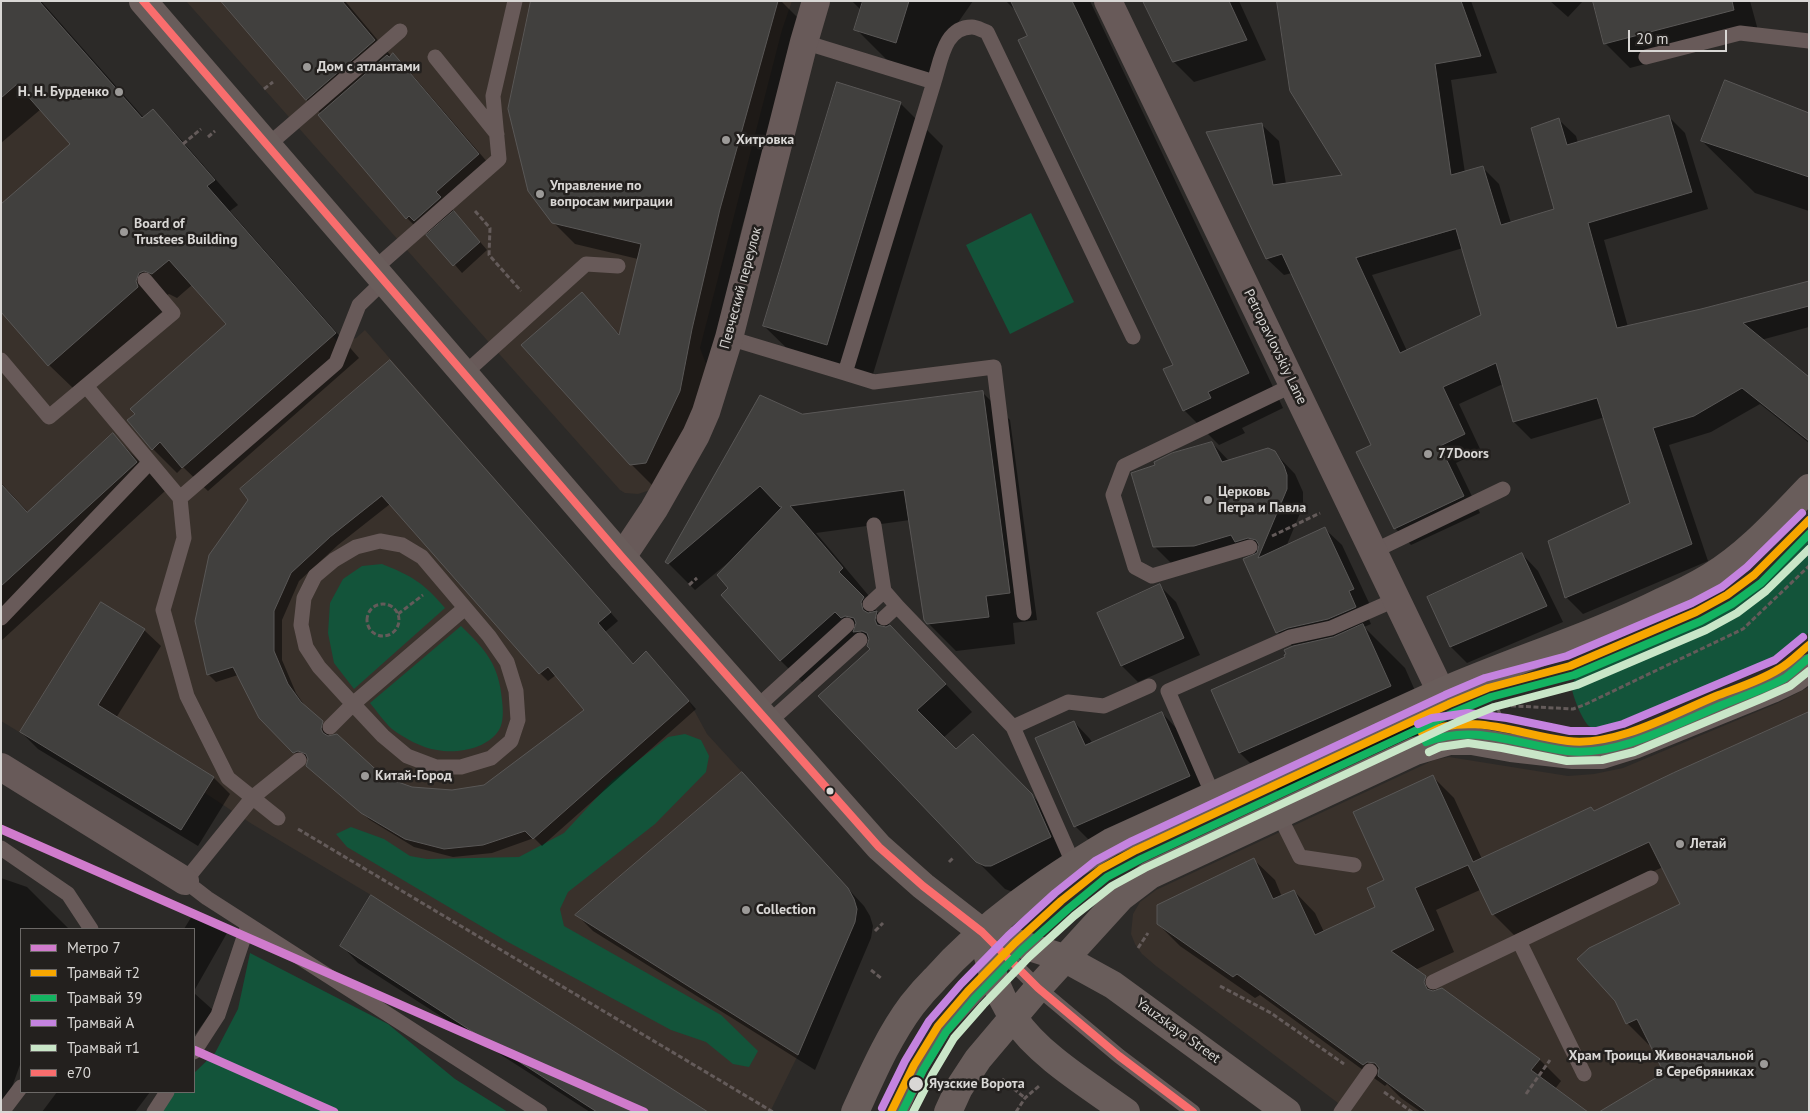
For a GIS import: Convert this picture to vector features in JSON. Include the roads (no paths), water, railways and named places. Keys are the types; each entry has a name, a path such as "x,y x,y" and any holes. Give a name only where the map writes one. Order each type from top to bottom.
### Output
{"main road":[{"path":"143,1 622,556 879,847 923,886 982,932 1001,967 1013,1018 1053,1073 1126,1112"},
{"path":"855,1112 881,1053 912,1005 959,952 1032,893 1074,864 1111,842 1441,692 1482,674 1644,611 1710,577 1732,562 1769,529 1809,488"},
{"path":"948,1112 959,1088 978,1059 1038,988 1121,897 1150,875 1415,751 1449,741 1472,741 1511,748 1573,755 1602,754 1634,745 1772,689 1795,678 1809,668"},
{"name":"Yauzskaya Street","path":"982,932 1064,958 1113,985 1287,1112"}],"street":[{"name":"Певческий переулок","path":"622,556 654,509 696,435 706,412 729,338 816,1"},
{"name":"Petropavlovskiy Lane","path":"1108,1 1441,692"},
{"path":"1,767 185,881"}],"lane":[{"path":"180,498 336,363 359,305 379,275 460,194 499,159 493,96 515,1"},
{"path":"845,373 946,42 957,31 973,27 987,32 1133,338"},
{"path":"267,146 400,31"},
{"path":"1646,57 1740,33 1809,40"},
{"path":"804,42 934,82"},
{"path":"434,57 497,134"},
{"path":"464,374 586,264 618,266"},
{"path":"1,360 49,418 173,313 145,280"},
{"path":"729,338 874,382 994,367 1024,613"},
{"path":"1250,547 1152,576 1135,567 1113,495 1124,466 1294,385"},
{"path":"86,386 180,498 184,538 163,610 187,696 228,778 278,818"},
{"path":"1,618 149,463"},
{"path":"1374,551 1502,489"},
{"path":"874,525 884,591 1013,727 1074,864"},
{"path":"380,541 402,545 422,557 465,608 489,636 507,662 516,691 518,720 511,741 491,758 461,767 436,767 407,756 383,736 319,667 306,647 301,625 304,598 315,576 334,560 356,547 380,541"},
{"path":"870,604 884,591"},
{"path":"1213,795 1168,691 1290,637 1330,628 1397,599"},
{"path":"884,618 897,606"},
{"path":"330,727 352,704 465,608"},
{"path":"762,715 847,625"},
{"path":"762,715 860,640"},
{"path":"1013,727 1068,702 1104,706 1149,686"},
{"path":"300,760 253,797 185,881 248,925 540,1112"},
{"path":"1279,815 1300,857 1354,865"},
{"path":"1,848 68,894 90,928"},
{"path":"1434,982 1651,878"},
{"path":"195,1050 218,1015 248,925"},
{"path":"1519,941 1584,1074"},
{"path":"900,1112 920,1068 943,1030 1001,967 1038,988 1119,1056 1193,1112"},
{"path":"1342,1112 1367,1074"},
{"path":"2,1112 20,1088"},
{"path":"154,1112 166,1093"}],"metro line":[{"name":"7","path":"1,829 644,1112"},
{"name":"7","path":"195,1050 334,1112"}],"tram line":[{"name":"А","path":"882,1108 905,1061 929,1021 961,984 1008,936 1055,893 1095,861 1132,841 1445,695 1485,678 1567,656 1692,603 1722,587 1747,567 1802,513"},
{"name":"т2","path":"891,1112 914,1065 938,1026 968,991 1015,943 1061,901 1101,869 1136,850 1449,704 1488,688 1570,666 1696,612 1727,595 1754,575 1809,520"},
{"name":"39","path":"902,1112 923,1070 946,1032 975,998 1022,950 1107,877 1141,859 1453,713 1491,697 1574,675 1701,621 1732,604 1761,583 1809,534"},
{"name":"т1","path":"913,1112 954,1038 983,1005 1029,957 1074,916 1112,886 1145,868 1457,722 1494,707 1577,685 1706,630 1737,613 1766,591 1809,549"},
{"name":"А","path":"1418,724 1432,718 1468,713 1507,718 1570,731 1596,731 1623,724 1775,660 1803,637"},
{"name":"т2","path":"1422,733 1441,727 1478,724 1568,741 1586,742 1605,739 1644,728 1764,677 1787,664 1809,645"},
{"name":"39","path":"1426,742 1444,737 1479,735 1567,751 1586,752 1606,749 1646,737 1770,686 1785,678 1809,658"},
{"name":"т1","path":"1429,752 1440,747 1468,743 1567,761 1602,760 1634,752 1763,698 1790,686 1809,671"}],"place":[{"name":"Дом с атлантами","path":"307,67"},
{"name":"Н. Н. Бурденко","path":"119,92"},
{"name":"Хитровка","path":"726,140"},
{"name":"Управление по вопросам миграции","path":"540,194"},
{"name":"Board of Trustees Building","path":"124,232"},
{"name":"77Doors","path":"1428,454"},
{"name":"Церковь Петра и Павла","path":"1208,500"},
{"name":"Китай-Город","path":"365,776"},
{"name":"Летай","path":"1680,844"},
{"name":"Collection","path":"746,910"},
{"name":"Храм Троицы Живоначальной в Серебряниках","path":"1764,1064"},
{"name":"Яузские Ворота","path":"916,1084"}]}
